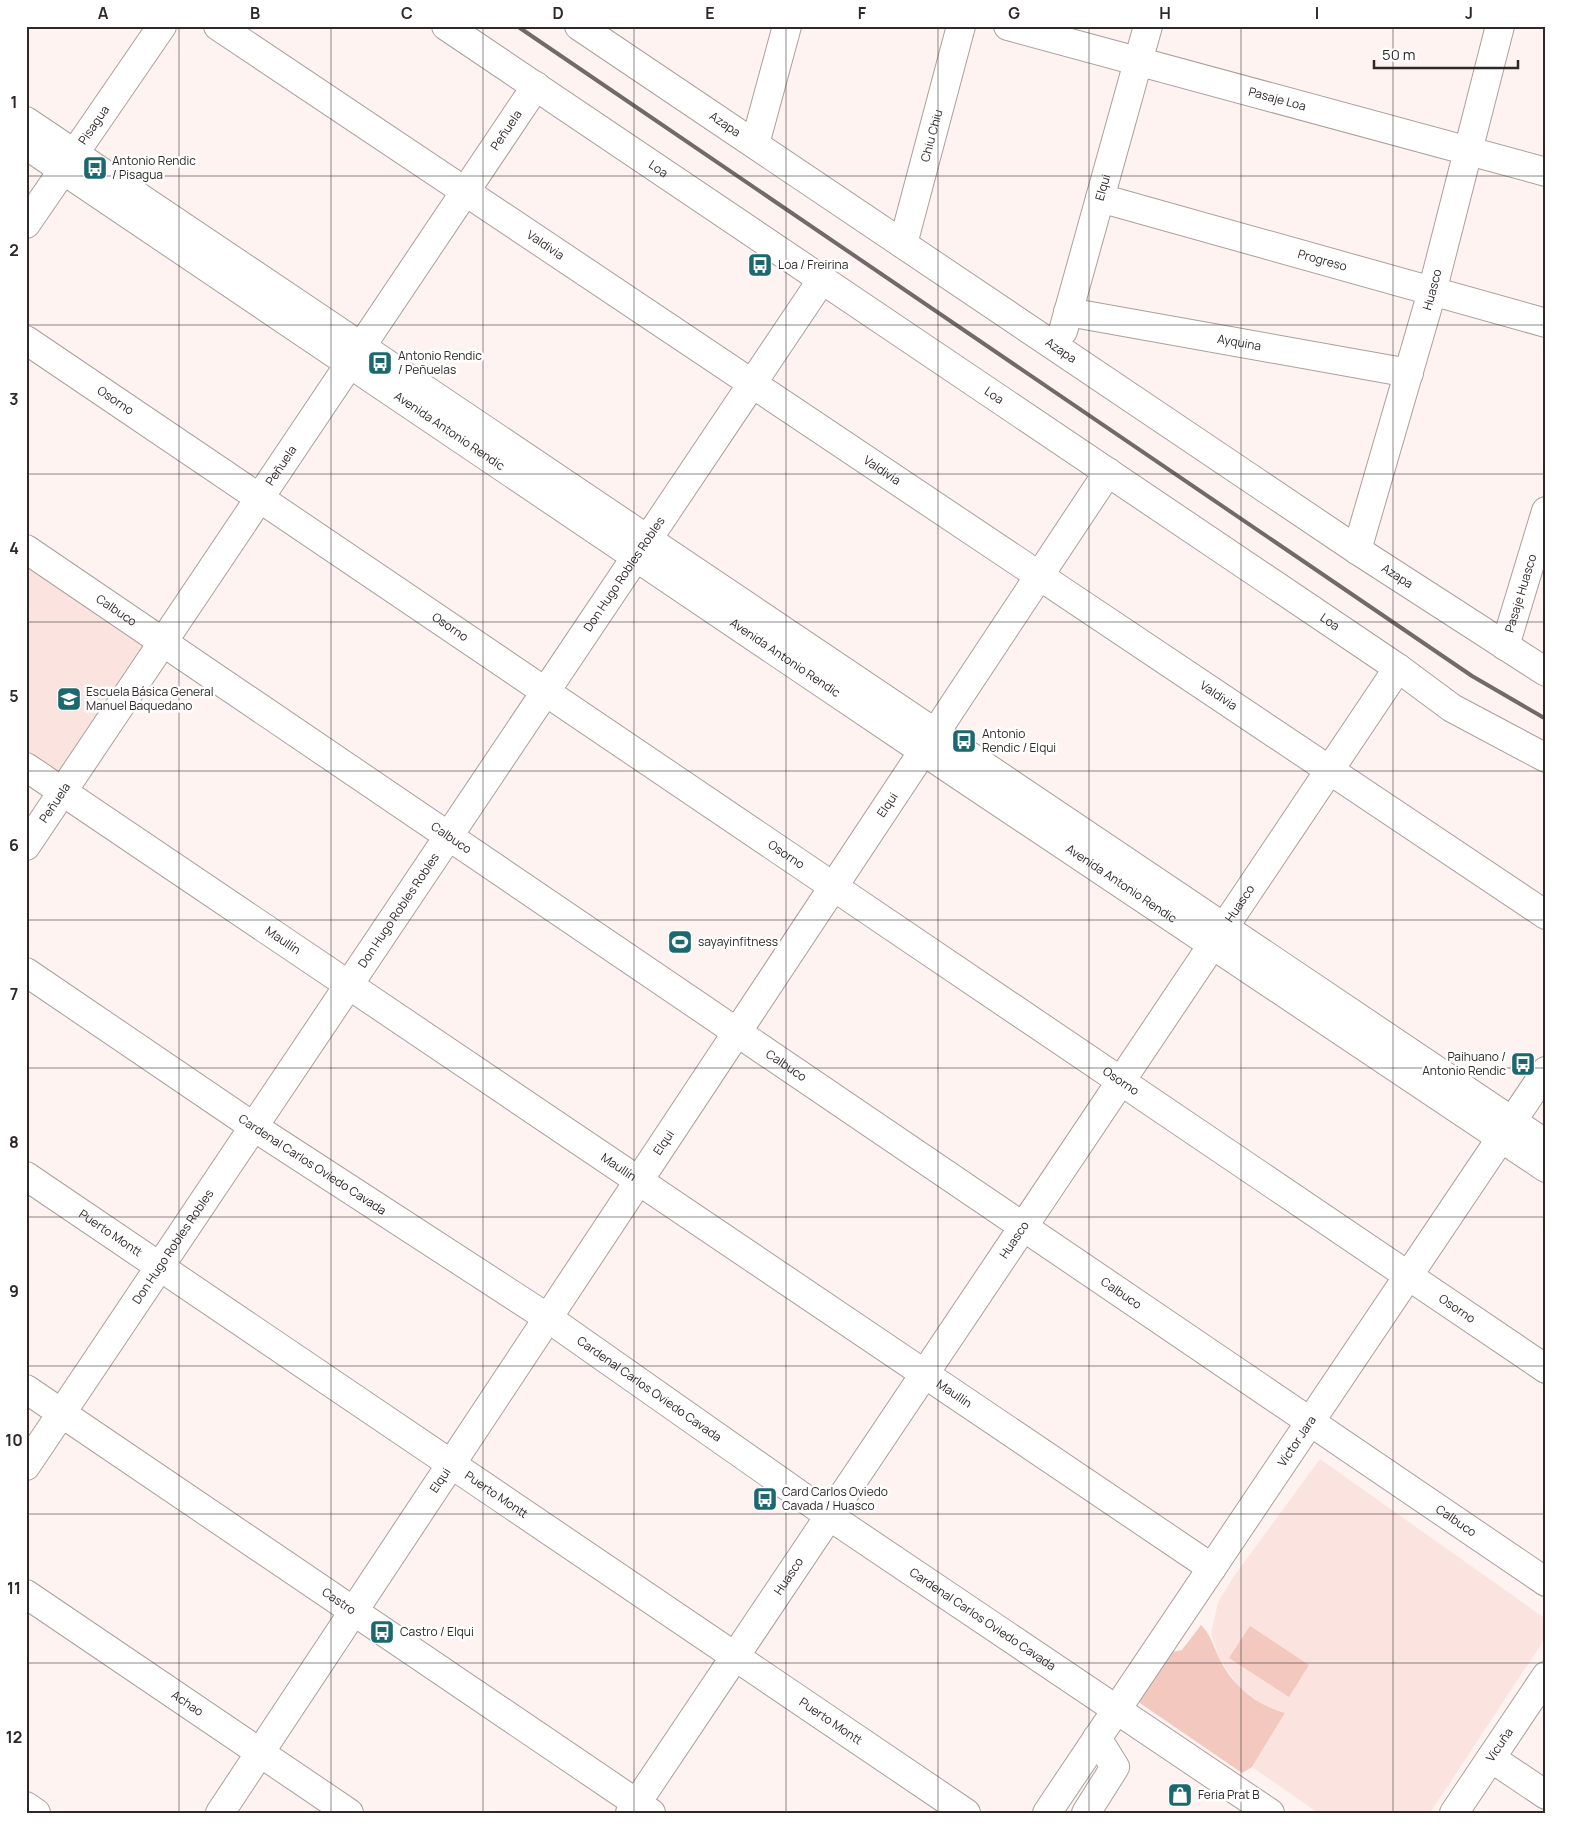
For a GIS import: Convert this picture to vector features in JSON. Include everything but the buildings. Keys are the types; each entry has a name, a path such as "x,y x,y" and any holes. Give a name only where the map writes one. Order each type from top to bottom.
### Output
{"street":[{"name":"Pisagua","path":"26,224 162,26"},
{"name":"Valdivia","path":"218,26 1546,915"},
{"name":"Loa","path":"446,26 1398,668 1452,708 1546,758"},
{"name":"Azapa","path":"579,26 1357,550 1546,672"},
{"path":"755,144 787,26"},
{"name":"Chiu Chiu","path":"904,244 961,26"},
{"name":"Pasaje Loa","path":"1008,26 1138,63 1546,172"},
{"name":"Elqui","path":"1058,349 1148,26"},
{"name":"Huasco","path":"1357,550 1410,374 1500,26"},
{"name":"Peñuela","path":"26,846 536,86"},
{"name":"Avenida Antonio Rendic","path":"26,121 68,161 1506,1129 1546,1168"},
{"name":"Avenida Antonio Rendic","path":"26,145 68,161"},
{"name":"Progreso","path":"1100,198 1546,323"},
{"name":"Don Hugo Robles Robles","path":"26,1466 821,280"},
{"name":"Ayquina","path":"1068,312 1410,374"},
{"name":"Osorno","path":"26,340 1546,1369"},
{"name":"Elqui","path":"220,1813 1108,472"},
{"name":"Pasaje Huasco","path":"1505,646 1546,512"},
{"name":"Calbuco","path":"26,549 1546,1582"},
{"name":"Huasco","path":"639,1810 735,1656 1398,668"},
{"name":"Maullín","path":"26,767 350,984 1212,1568"},
{"name":"Cardenal Carlos Oviedo Cavada","path":"26,972 254,1127 548,1318 829,1516 1270,1813"},
{"name":"Víctor Jara","path":"1047,1813 1546,1071"},
{"name":"Avenida Antonio Rendic","path":"1506,1129 1546,1144"},
{"name":"Puerto Montt","path":"26,1176 966,1813"},
{"name":"Castro","path":"26,1389 354,1612 639,1810"},
{"name":"Achao","path":"26,1594 349,1813"},
{"name":"Vicuña","path":"1454,1813 1546,1676"},
{"path":"1086,1813 1115,1767 1097,1738"},
{"path":"1491,1758 1546,1795"},
{"path":"26,1806 36,1813"}],"shaded area":[{"name":"Escuela Básica General Manuel Baquedano","path":"26,567 146,648 61,773 26,750"},
{"path":"1320,1459 1546,1619 1546,1637 1430,1813 1318,1813 1252,1767 1285,1713 1265,1706 1239,1687 1219,1658 1211,1634 1218,1602 1234,1576"},
{"path":"1201,1625 1210,1636 1224,1668 1238,1685 1264,1705 1285,1713 1252,1767 1242,1773 1137,1701 1172,1652 1182,1650"},
{"path":"1250,1626 1309,1665 1289,1697 1229,1658"}],"railway":[{"path":"517,26 1472,676 1546,719"}],"place":[{"name":"Antonio Rendic / Pisagua","path":"95,168"},
{"name":"Loa / Freirina","path":"760,265"},
{"name":"Antonio Rendic / Peñuelas","path":"380,363"},
{"name":"Escuela Básica General Manuel Baquedano","path":"69,699"},
{"name":"Antonio Rendic / Elqui","path":"964,741"},
{"name":"sayayinfitness","path":"680,942"},
{"name":"Paihuano / Antonio Rendic","path":"1523,1064"},
{"name":"Card Carlos Oviedo Cavada / Huasco","path":"765,1499"},
{"name":"Castro / Elqui","path":"382,1632"},
{"name":"Feria Prat B","path":"1180,1795"}]}
